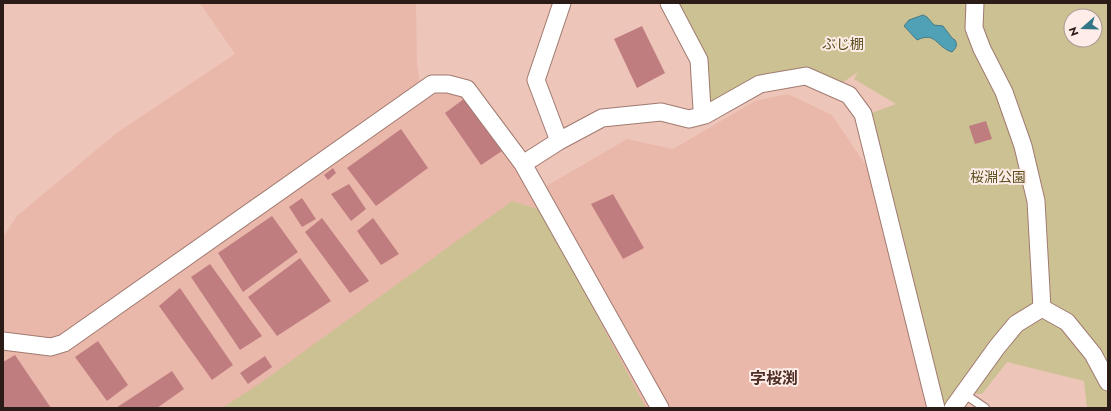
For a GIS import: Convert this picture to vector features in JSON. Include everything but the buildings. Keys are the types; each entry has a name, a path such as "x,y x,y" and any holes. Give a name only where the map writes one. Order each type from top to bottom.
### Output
{"street":[{"path":"559,141 536,80 562,3"},
{"path":"669,3 699,60 702,109 705,115"},
{"path":"975,3 974,28 982,49 1004,92 1023,146 1036,201 1042,308"},
{"path":"524,164 559,141 602,118 661,112 689,119 705,115 760,84 806,76 849,96 863,114 936,408"},
{"path":"3,341 51,347 64,343 432,84 448,84 466,89 524,164 660,408"},
{"path":"1042,308 1068,322 1093,354 1108,382"},
{"path":"953,408 997,347 1016,324 1042,308"}],"lane":[{"path":"963,393 986,408"}],"shaded area":[{"path":"200,3 416,3 417,64 422,97 444,90 462,93 538,191 627,139 673,149 755,101 788,94 832,115 869,170 931,408 3,408 3,237 17,216 118,132 235,54"}],"green space":[{"name":"桜淵公園","path":"673,3 1108,3 1108,408 1087,408 1084,381 1007,362 982,394 963,393 950,408 939,408 869,114 896,104 854,79 858,72 842,83 806,70 708,111"},
{"path":"512,201 541,210 646,408 222,408 259,384"}],"water":[{"path":"923,15 927,17 934,25 943,26 955,40 956,46 952,52 928,37 917,40 904,26 909,20"}],"district":[{"name":"字桜渕","path":"774,378"}],"park label":[{"name":"ぶじ棚","path":"843,44"}]}
